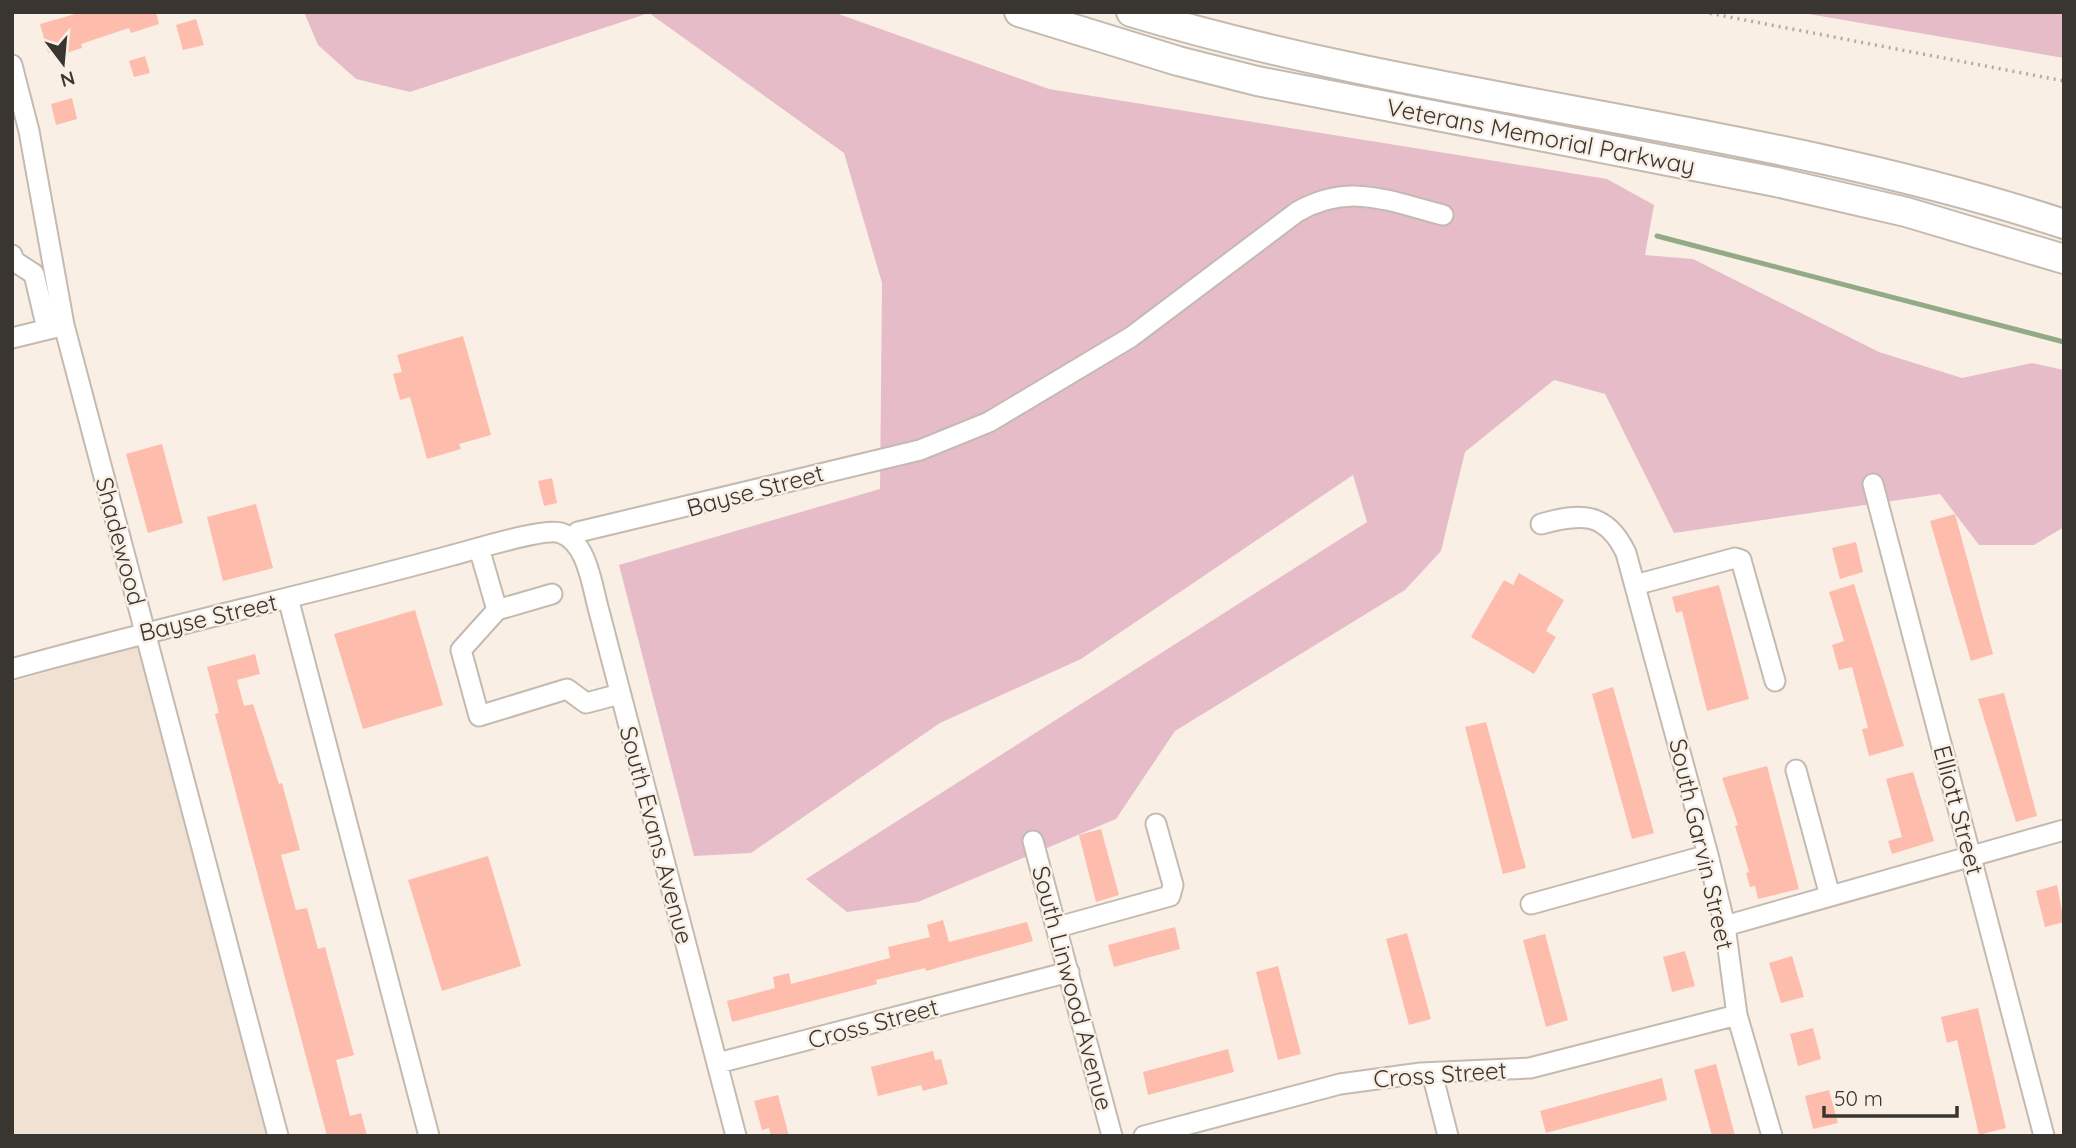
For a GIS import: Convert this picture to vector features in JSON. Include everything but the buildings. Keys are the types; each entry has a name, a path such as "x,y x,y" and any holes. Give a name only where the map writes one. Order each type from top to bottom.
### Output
{"highway":[{"name":"Veterans Memorial Parkway","path":"1018,12 1165,57 1257,81 1776,182 1906,212 2064,259"},
{"name":"Veterans Memorial Parkway","path":"1131,12 1341,65 1818,157 1936,186 2064,224"}],"street":[{"name":"Shadewood","path":"12,65 29,131 56,327 146,631 278,1136"},
{"name":"Bayse Street","path":"12,669 146,631 288,598 549,531 571,538 578,532 920,450 989,422 1131,337 1297,212 1318,200 1345,195 1362,196 1443,215"},
{"path":"12,255 14,261 34,274 56,327 12,338"},
{"name":"Elliott Street","path":"1873,484 2044,1136"},
{"name":"South Garvin Street","path":"1541,524 1571,516 1590,518 1607,524 1626,553 1708,855 1725,926 1737,1015 1772,1136"},
{"name":"South Evans Avenue","path":"571,538 583,556 736,1136"},
{"path":"479,548 497,610"},
{"path":"1635,585 1735,558 1741,560 1775,681"},
{"path":"552,594 497,610 461,650 480,716 567,689 586,703 620,694"},
{"path":"288,598 429,1136"},
{"path":"1796,770 1830,896"},
{"path":"1058,927 1170,896 1173,885 1156,824"},
{"path":"1725,926 2064,830"},
{"name":"South Linwood Avenue","path":"1033,841 1112,1136"},
{"path":"1531,904 1708,855"},
{"name":"Cross Street","path":"718,1063 1069,972"},
{"name":"Cross Street","path":"1144,1136 1340,1084 1432,1073 1530,1068 1737,1015"},
{"path":"1432,1073 1448,1136"}],"path":[{"path":"1703,12 2064,81"}],"shaded area":[{"path":"304,12 833,12 1049,89 1607,179 1654,205 1645,255 1693,259 1879,352 1962,378 2032,363 2064,370 2064,527 2034,545 1979,545 1940,494 1674,533 1605,394 1554,380 1465,452 1441,551 1405,590 1175,731 1116,819 918,902 847,912 806,879 1367,522 1353,475 1081,659 940,723 751,853 694,856 619,565 880,489 882,283 844,153 649,13 410,92 356,79 318,45"},
{"path":"1797,12 2064,12 2064,58"},
{"path":"139,645 269,1136 12,1136 12,682"}],"waterway":[{"path":"1657,236 2064,342"}]}
